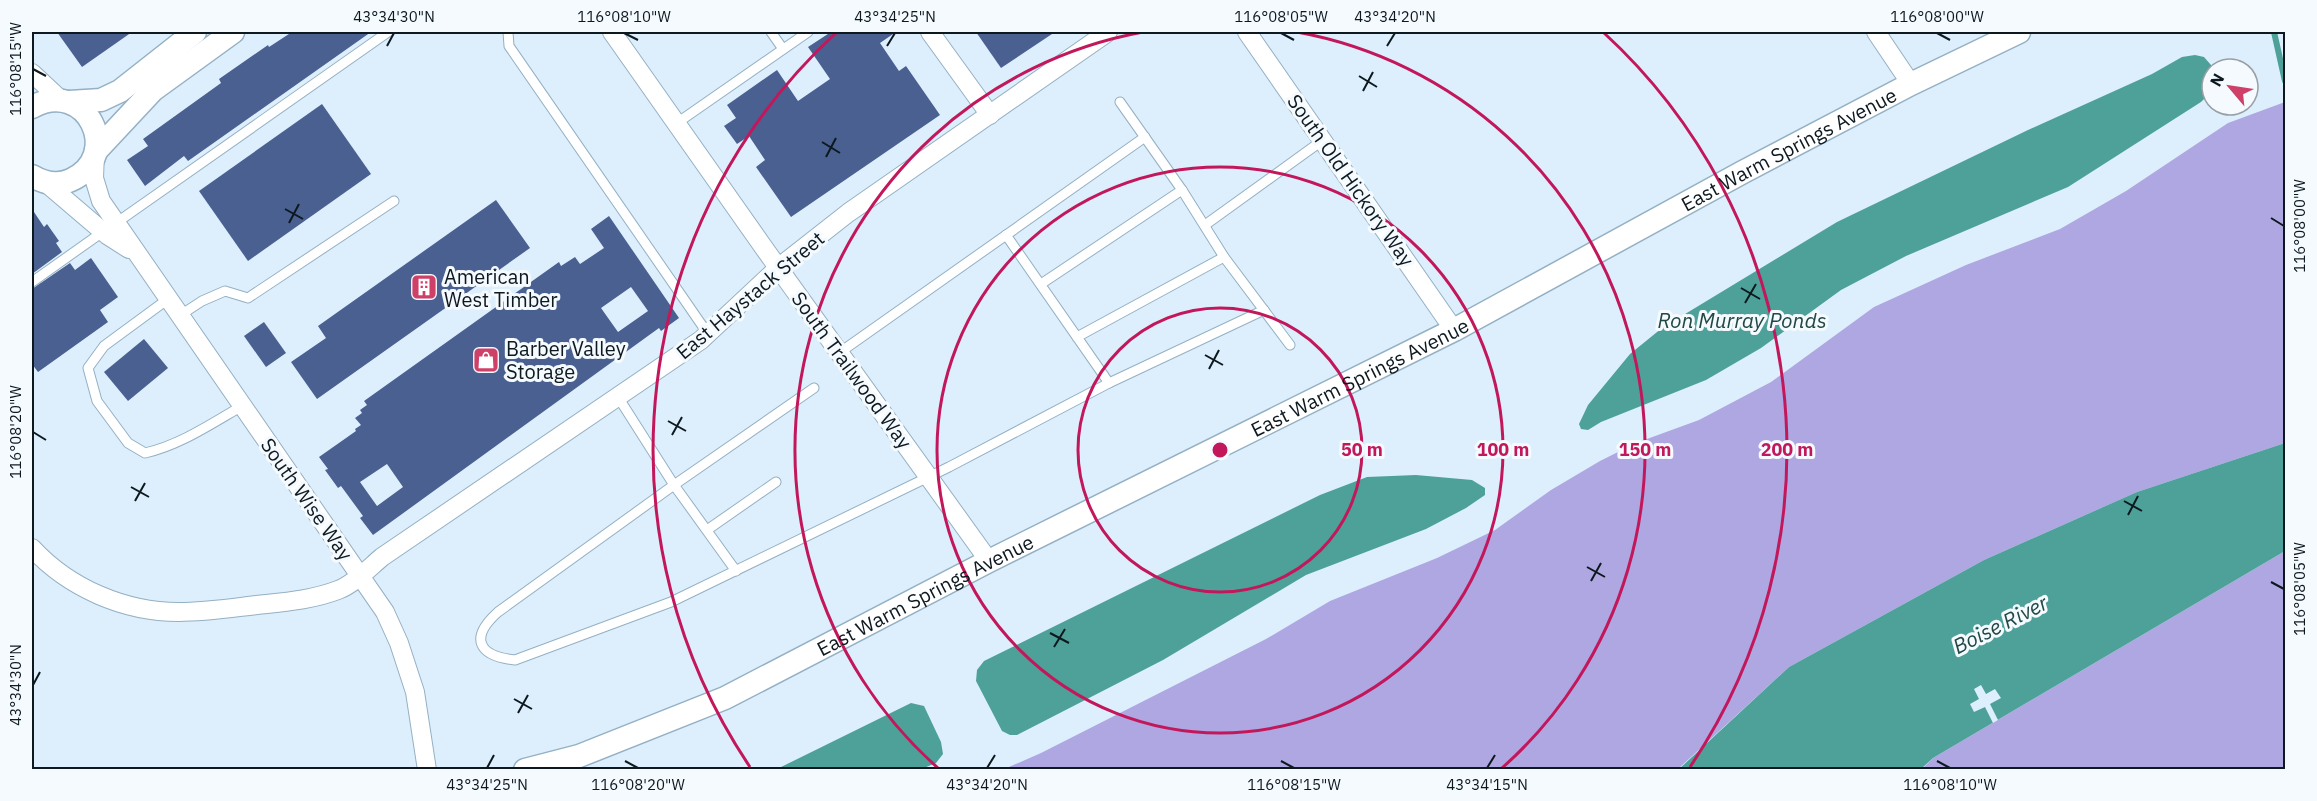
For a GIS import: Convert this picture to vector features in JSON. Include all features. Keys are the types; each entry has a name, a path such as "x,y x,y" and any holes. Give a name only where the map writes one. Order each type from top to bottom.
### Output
{"street":[{"path":"32,107 44,101 101,100 120,91 195,32"},
{"path":"35,178 57,183 77,177 136,105 233,32"},
{"name":"South Trailwood Way","path":"612,32 989,561"},
{"path":"930,32 990,115"},
{"name":"East Haystack Street","path":"32,548 59,572 82,587 114,601 145,609 177,612 302,599 340,590 382,557 708,334 778,268 848,213 1108,32"},
{"name":"South Old Hickory Way","path":"1247,32 1454,330"},
{"path":"1876,32 1911,84"},
{"name":"East Warm Springs Avenue","path":"525,770 579,756 724,698 989,561 1454,330 1911,84 2019,32"},
{"path":"32,73 66,101 87,114 96,133 96,151"},
{"name":"South Wise Way","path":"96,151 94,178 110,227"},
{"name":"South Wise Way","path":"35,178 110,227 135,252 385,612 399,643 415,692 427,770"}],"lane":[{"path":"32,282 388,32"},
{"path":"508,32 509,46 708,334"},
{"path":"771,32 783,49"},
{"path":"677,123 808,32"},
{"path":"1120,102 1182,190 1224,257 1290,345"},
{"path":"839,353 1145,137"},
{"path":"1205,225 1323,140"},
{"path":"1041,284 1182,190"},
{"path":"179,316 225,291 248,298 394,201"},
{"path":"1006,236 1109,383"},
{"path":"1077,337 1224,257"},
{"path":"168,299 104,346 88,368 97,401 128,443 146,453 187,438 242,406"},
{"path":"814,388 674,485 492,617 480,635 481,644 488,653 515,660 671,602 928,477 1109,383 1264,310"},
{"path":"618,397 674,485 736,571"},
{"path":"707,530 776,482"}],"shaded area":[{"path":"2285,102 2285,443 2137,492 1984,560 1789,667 1678,769 1002,770 1041,753 1266,639 1330,601 1437,558 1495,530 1551,490 1600,461 1636,443 1699,420 1771,382 1874,307 1966,265 2060,229 2126,191 2228,123 2244,117 2260,117 2260,111"},
{"path":"2285,551 2285,769 1921,770 1933,758"}],"water":[{"name":"Ron Murray Ponds","path":"2195,55 2204,57 2200,57 2200,103 2068,187 1906,256 1841,290 1761,348 1706,380 1601,422 1588,430 1581,429 1579,424 1588,405 1630,354 1662,328 1837,222 2028,130 2152,74 2182,57"},
{"name":"Boise River","path":"2285,443 2285,551 1933,758 1921,769 1678,770 1789,667 1984,560 2137,492"},
{"path":"1416,475 1472,480 1485,488 1485,495 1426,529 1306,575 1163,660 1017,735 1010,735 1002,731 976,681 977,670 984,661 1320,495 1367,477"},
{"path":"911,703 924,706 941,742 943,754 936,763 919,770 777,769"}],"pier":[{"path":"1981,685 1986,694 1995,689 2001,698 1990,704 1998,720 1993,723 1985,707 1974,712 1970,704 1979,699 1974,689"}],"building":[{"path":"57,32 132,32 82,67"},
{"path":"292,32 371,32 188,161 184,156 145,186 127,160 148,146 143,139 221,83 219,79 268,45 269,47"},
{"path":"831,32 896,32 880,43 899,71 906,66 940,115 791,217 756,167 765,160 749,136 737,144 724,126 736,118 727,105 777,70 798,101 830,79 808,47"},
{"path":"976,32 1055,32 1001,68"},
{"path":"322,104 371,174 248,261 199,191"},
{"name":"American West Timber","path":"496,200 530,248 317,399 291,362 326,338 318,326"},
{"path":"32,209 44,227 47,224 59,241 56,243 62,252 32,274"},
{"path":"609,216 679,318 661,331 659,328 373,535 360,518 363,516 341,486 338,488 319,457 361,425 355,418 367,405 364,401 559,262 561,266 575,257 580,264 604,248 591,229","holes":["631,287 648,311 618,332 601,308","387,464 403,487 377,506 360,482"]},
{"path":"91,258 118,297 100,310 108,322 38,372 32,364 32,289 70,263 75,270"},
{"path":"264,322 286,353 266,367 244,336"},
{"path":"144,339 168,368 128,401 104,372"}],"waterway":[{"path":"2274,32 2285,81"}],"place":[{"name":"American West Timber","path":"424,287"},
{"name":"Barber Valley Storage","path":"486,360"}]}
